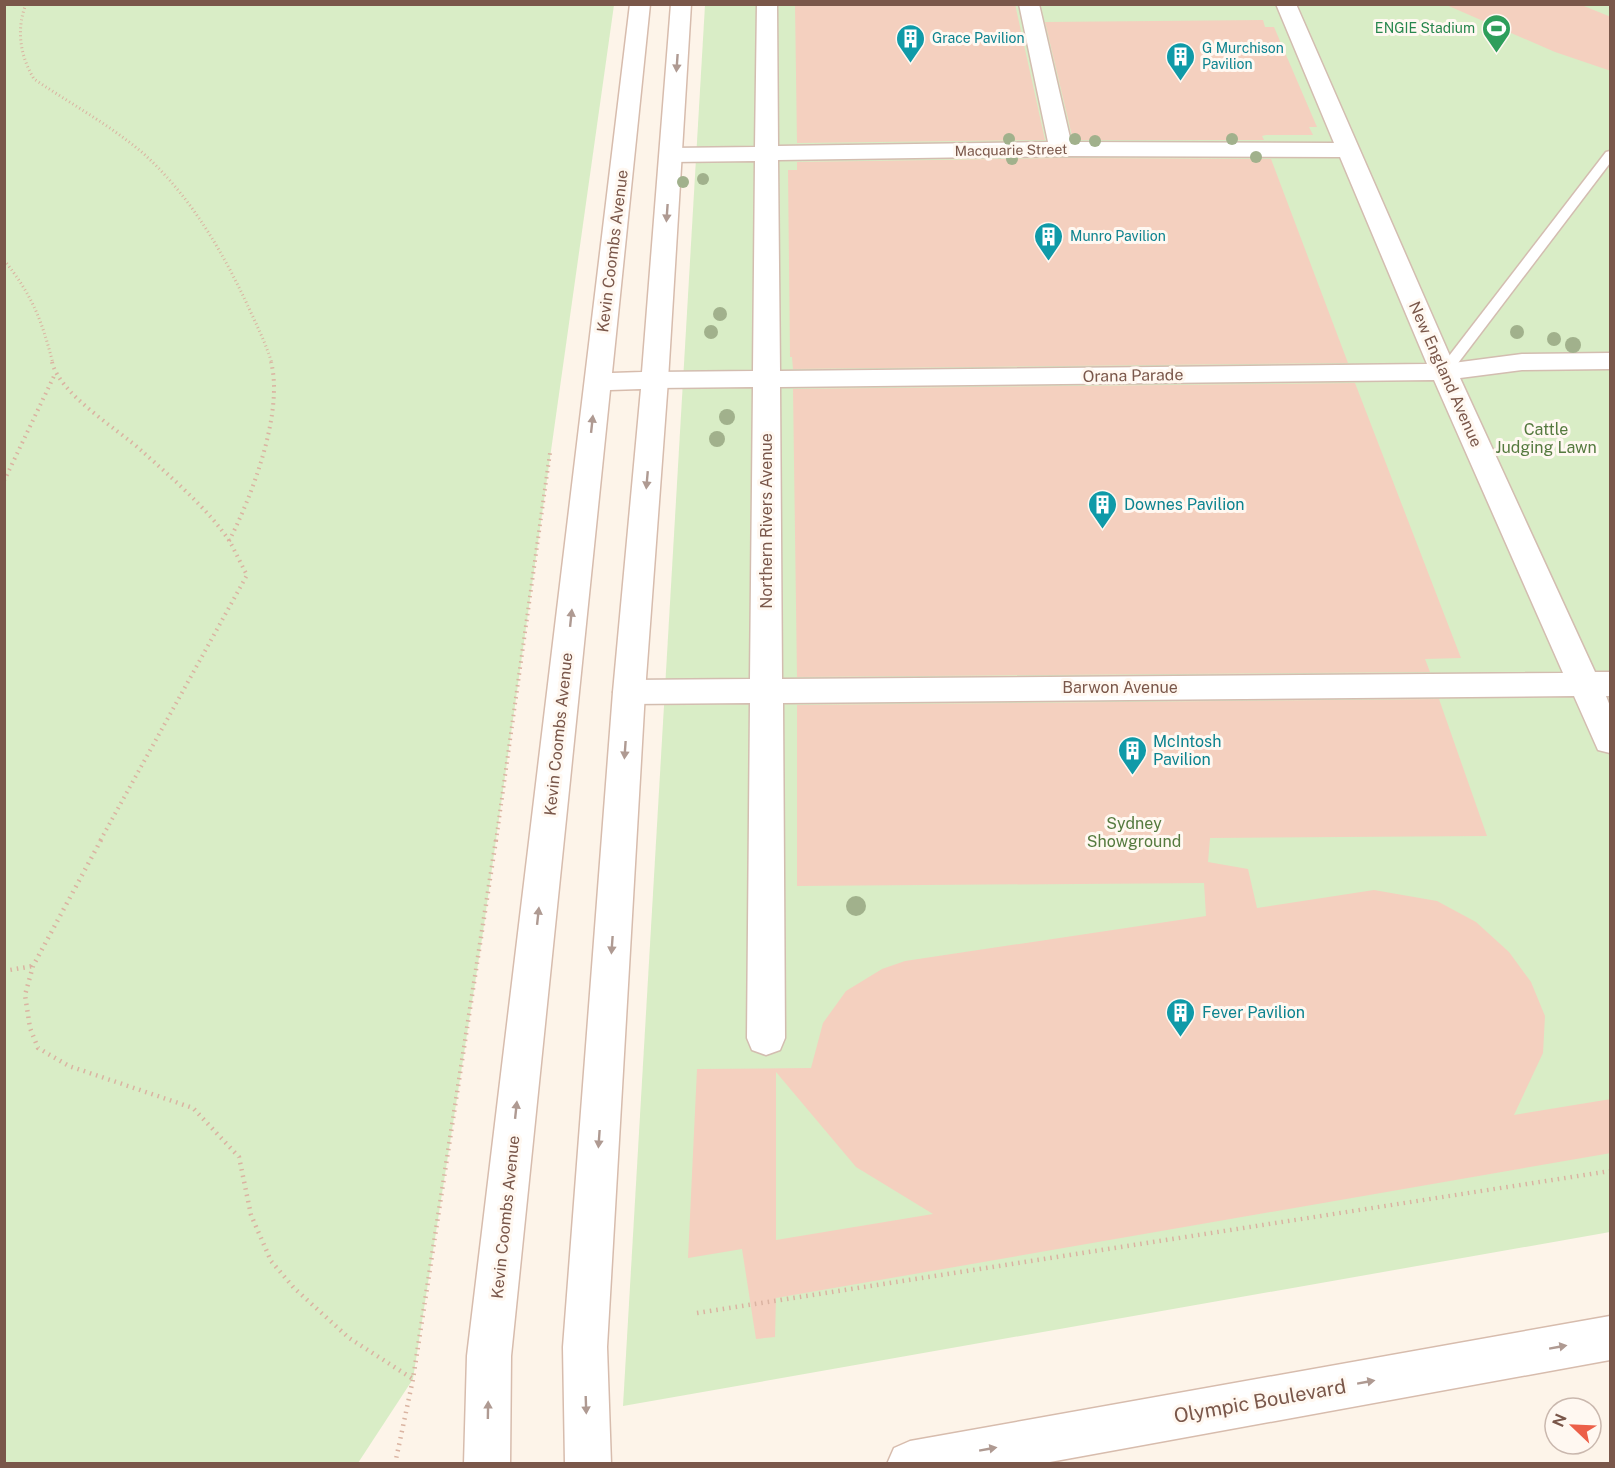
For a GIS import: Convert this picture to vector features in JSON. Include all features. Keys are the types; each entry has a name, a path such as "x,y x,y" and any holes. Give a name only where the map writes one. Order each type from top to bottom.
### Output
{"street":[{"name":"Kevin Coombs Avenue","path":"487,1464 489,1356 640,4"},
{"path":"588,1464 585,1347 629,692 656,380 681,4"},
{"name":"Northern Rivers Avenue","path":"766,1038 767,4"},
{"path":"1029,4 1061,150"},
{"name":"New England Avenue","path":"1286,4 1444,372 1599,684 1611,741"},
{"name":"Macquarie Street","path":"671,154 1350,150"},
{"name":"Orana Parade","path":"597,382 1444,372 1522,362 1611,361"},
{"name":"Barwon Avenue","path":"629,692 1599,684"},
{"name":"Olympic Boulevard","path":"910,1464 1611,1338"}],"lane":[{"path":"1444,372 1611,155"}],"path":[{"path":"26,4 21,21 24,56 27,68 34,79 131,145 156,166 198,214 227,262 264,340 275,392 268,431 236,527 229,541"},
{"path":"4,260 23,284 43,324 55,374 90,410 142,452 206,514 229,541 247,575 132,781 33,966 25,995 30,1028 38,1048 69,1066 193,1108 239,1157 251,1215 272,1261 294,1288 349,1338 413,1379"},
{"path":"4,481 55,374"},
{"path":"395,1464 413,1379 483,932 551,450"},
{"path":"4,971 33,966"},
{"path":"697,1313 1611,1171"}],"green space":[{"path":"5,4 614,5 483,932 413,1379 358,1463 5,1463"},
{"name":"Sydney Showground","path":"705,5 1610,5 1610,1232 623,1406"}],"building":[{"name":"Grace Pavilion","path":"795,4 1015,4 1045,140 797,143"},
{"path":"1444,4 1579,4 1611,17 1611,71 1555,52"},
{"name":"G Murchison Pavilion","path":"1263,20 1265,27 1274,27 1317,127 1309,127 1313,135 1266,135 1262,136 1264,140 1073,140 1045,22"},
{"name":"Munro Pavilion","path":"1061,158 1271,159 1348,363 793,369 792,357 790,357 788,170 797,170 797,162"},
{"name":"Downes Pavilion","path":"1355,383 1461,658 1425,659 1430,672 797,677 793,389"},
{"path":"1439,699 1487,836 1210,838 1208,862 1248,869 1257,908 1374,890 1437,901 1476,922 1509,952 1531,982 1545,1016 1543,1053 1514,1115 1611,1099 1611,1153 776,1298 775,1337 756,1339 742,1249 688,1258 697,1069 811,1068 823,1023 846,991 882,969 905,961 1206,916 1204,883 797,886 797,705","holes":["776,1072 856,1167 933,1214 776,1240"]}],"place":[{"name":"ENGIE Stadium","path":"1496,54"},
{"name":"Grace Pavilion","path":"911,64"},
{"name":"G Murchison Pavilion","path":"1181,82"},
{"name":"Munro Pavilion","path":"1049,262"},
{"name":"Downes Pavilion","path":"1103,530"},
{"name":"McIntosh Pavilion","path":"1132,776"},
{"name":"Fever Pavilion","path":"1181,1038"}],"park label":[{"name":"Cattle Judging Lawn","path":"1546,438"}]}
